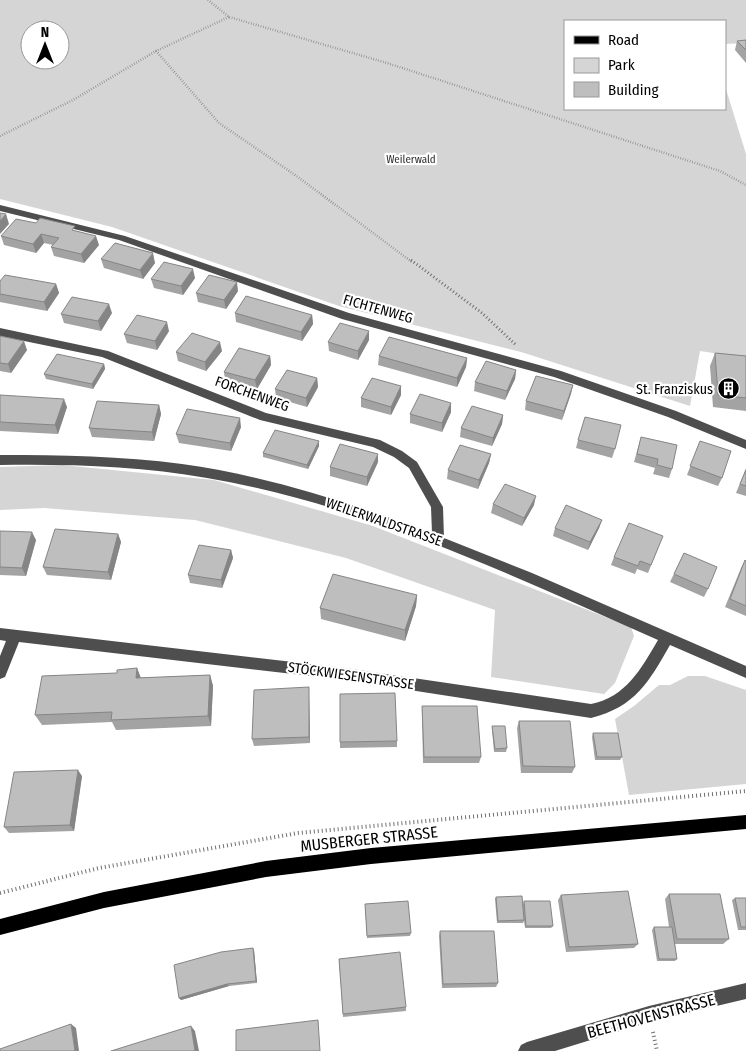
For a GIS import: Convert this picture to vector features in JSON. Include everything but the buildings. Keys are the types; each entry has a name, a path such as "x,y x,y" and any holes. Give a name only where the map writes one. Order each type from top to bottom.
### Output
{"main road":[{"name":"MUSBERGER STRASSE","path":"0,926 114,898 275,867 371,856 746,822"}],"street":[{"name":"FICHTENWEG","path":"0,208 122,238 346,316 522,364 632,399 746,446"},
{"name":"FORCHENWEG","path":"0,332 104,354 264,417 363,440 386,448 413,466 437,507 438,540"},
{"name":"WEILERWALDSTRASSE","path":"0,460 48,459 116,462 206,472 301,494 363,513 438,540 746,672"},
{"name":"STÖCKWIESENSTRASSE","path":"0,634 345,674 591,711 605,709 625,698 646,671 667,638"},
{"path":"0,674 15,635"},
{"name":"BEETHOVENSTRASSE","path":"527,1051 649,1014 746,991"}],"path":[{"path":"208,0 229,17 387,63 720,171 746,184"},
{"path":"0,136 73,100 156,51 229,17"},
{"path":"156,51 219,123 298,176 482,313 518,347 523,354 522,364"},
{"path":"0,893 99,868 298,833 746,791"},
{"path":"655,1042 657,1051"}],"green space":[{"name":"Weilerwald","path":"0,0 746,0 746,43 726,44 726,20 564,20 564,110 726,110 726,89 746,154 746,358 700,351 690,406 521,352 339,306 112,227 0,199"},
{"path":"62,465 214,480 373,526 631,627 634,636 615,683 604,694 491,677 495,610 346,558 195,520 44,508 0,510 0,467"},
{"path":"688,676 705,676 746,690 746,784 629,795 615,719 659,685 670,685"}],"place":[{"name":"St. Franziskus","path":"729,389"}]}
